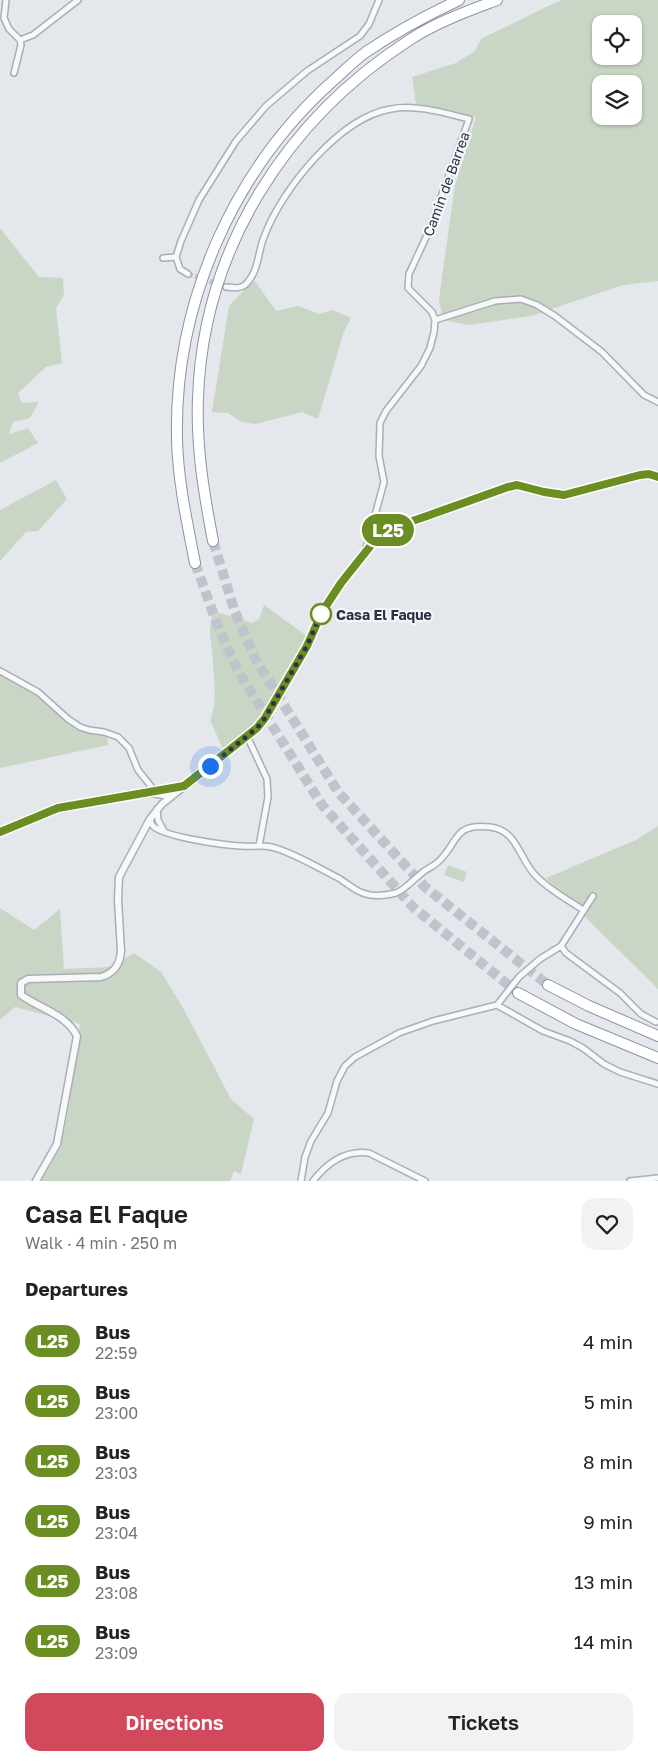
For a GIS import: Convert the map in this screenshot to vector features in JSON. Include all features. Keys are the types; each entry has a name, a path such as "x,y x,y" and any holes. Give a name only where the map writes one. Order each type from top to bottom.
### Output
{"highway":[{"path":"195,563 180,481 177,438 179,397 184,348 199,291 208,263 226,221 250,177 265,155 315,97 365,53 411,23 459,0"},
{"path":"212,541 202,480 198,438 198,398 203,351 211,305 222,270 242,225 264,184 294,142 326,106 367,70 412,38 447,20 497,0"},
{"path":"548,985 589,1006 658,1036"},
{"path":"518,993 576,1024 658,1058"}],"street":[{"path":"6,0 4,18 9,29 20,40 20,52 14,73"},
{"path":"20,40 33,35 78,0"},
{"path":"188,274 180,269 176,257 181,241 199,200 236,141 273,100 307,71 360,36 369,24 379,0"},
{"name":"Camin de Barrea","path":"226,287 239,288 247,283 255,269 264,236 280,203 304,170 325,147 349,128 374,113 392,108 440,112 469,119 457,157 428,233 409,274 408,288 432,312 435,320"},
{"path":"163,258 176,257"},
{"path":"364,553 384,482 379,456 380,423 386,411 421,366 430,348 435,320 495,301 521,299 538,305 602,352 644,395 658,402"},
{"path":"36,1181 57,1144 77,1036 58,1016 27,999 20,992 21,984 34,979 101,976 110,974 115,970 121,957 118,900 119,877 150,819 160,807 184,786 257,728 271,709 307,646 322,612 376,539 392,528 517,485 564,495 640,475 649,474 658,477"},
{"path":"0,671 38,692 68,720 80,727 118,737 128,748 138,770 160,798 162,828"},
{"path":"247,736 267,779 268,797 259,846"},
{"path":"0,832 58,808 184,786"},
{"path":"162,790 170,793 172,797"},
{"path":"155,792 172,797"},
{"path":"150,819 162,828 185,838 243,846 273,847 282,850 366,895 387,895 397,892 439,862 457,835 474,827 492,827 502,830 512,837 527,865 540,879 560,896 584,910"},
{"path":"300,1181 305,1157 311,1141 328,1113 337,1081 345,1066 355,1057 399,1034 433,1021 498,1005 519,977 540,959 561,946 594,896"},
{"path":"561,946 566,953 620,993 641,1014 656,1022"},
{"path":"498,1005 543,1031 583,1048 604,1064 620,1072 658,1084"},
{"path":"313,1181 334,1161 353,1152 369,1153 425,1181"},
{"path":"630,1181 658,1178"}],"green space":[{"path":"562,0 658,0 658,281 623,285 531,316 468,325 443,320 439,299 455,185 476,117 416,104 412,77 456,63 475,51 481,39"},
{"path":"0,228 39,277 63,278 64,295 56,308 62,363 46,367 18,393 22,403 39,402 30,418 13,422 9,434 28,428 38,443 0,463"},
{"path":"255,281 276,311 298,306 319,314 333,310 351,318 343,334 318,419 302,412 256,424 241,422 228,413 212,412 229,306"},
{"path":"56,480 67,499 38,531 26,532 0,561 0,510"},
{"path":"264,605 307,636 268,709 249,730 223,749 210,720 213,712 215,690 210,631 212,616 220,613 252,623 259,619"},
{"path":"0,672 33,691 68,721 107,736 108,745 0,768"},
{"path":"658,826 658,989 546,878 636,840"},
{"path":"448,865 467,872 464,882 444,875"},
{"path":"0,908 34,930 60,909 64,969 109,967 134,953 161,972 182,1006 231,1099 254,1119 241,1174 234,1171 230,1181 33,1181 47,1171 60,1149 69,1106 80,1024 15,1007 0,1020"}],"tunnel":[{"path":"188,274 226,287"},
{"path":"213,541 235,612 256,660 338,792 425,887 548,985"},
{"path":"195,563 219,629 238,671 322,805 413,907 518,993"}],"bus line":[{"name":"L25","path":"0,832 58,808 184,786 257,728 265,718 307,646 322,612 364,553 384,532 517,485 564,495 640,475 649,474 658,477"}],"place":[{"name":"Casa El Faque","path":"321,614"}],"route":[{"path":"210,766 257,728 265,718 307,646 321,614"}]}
